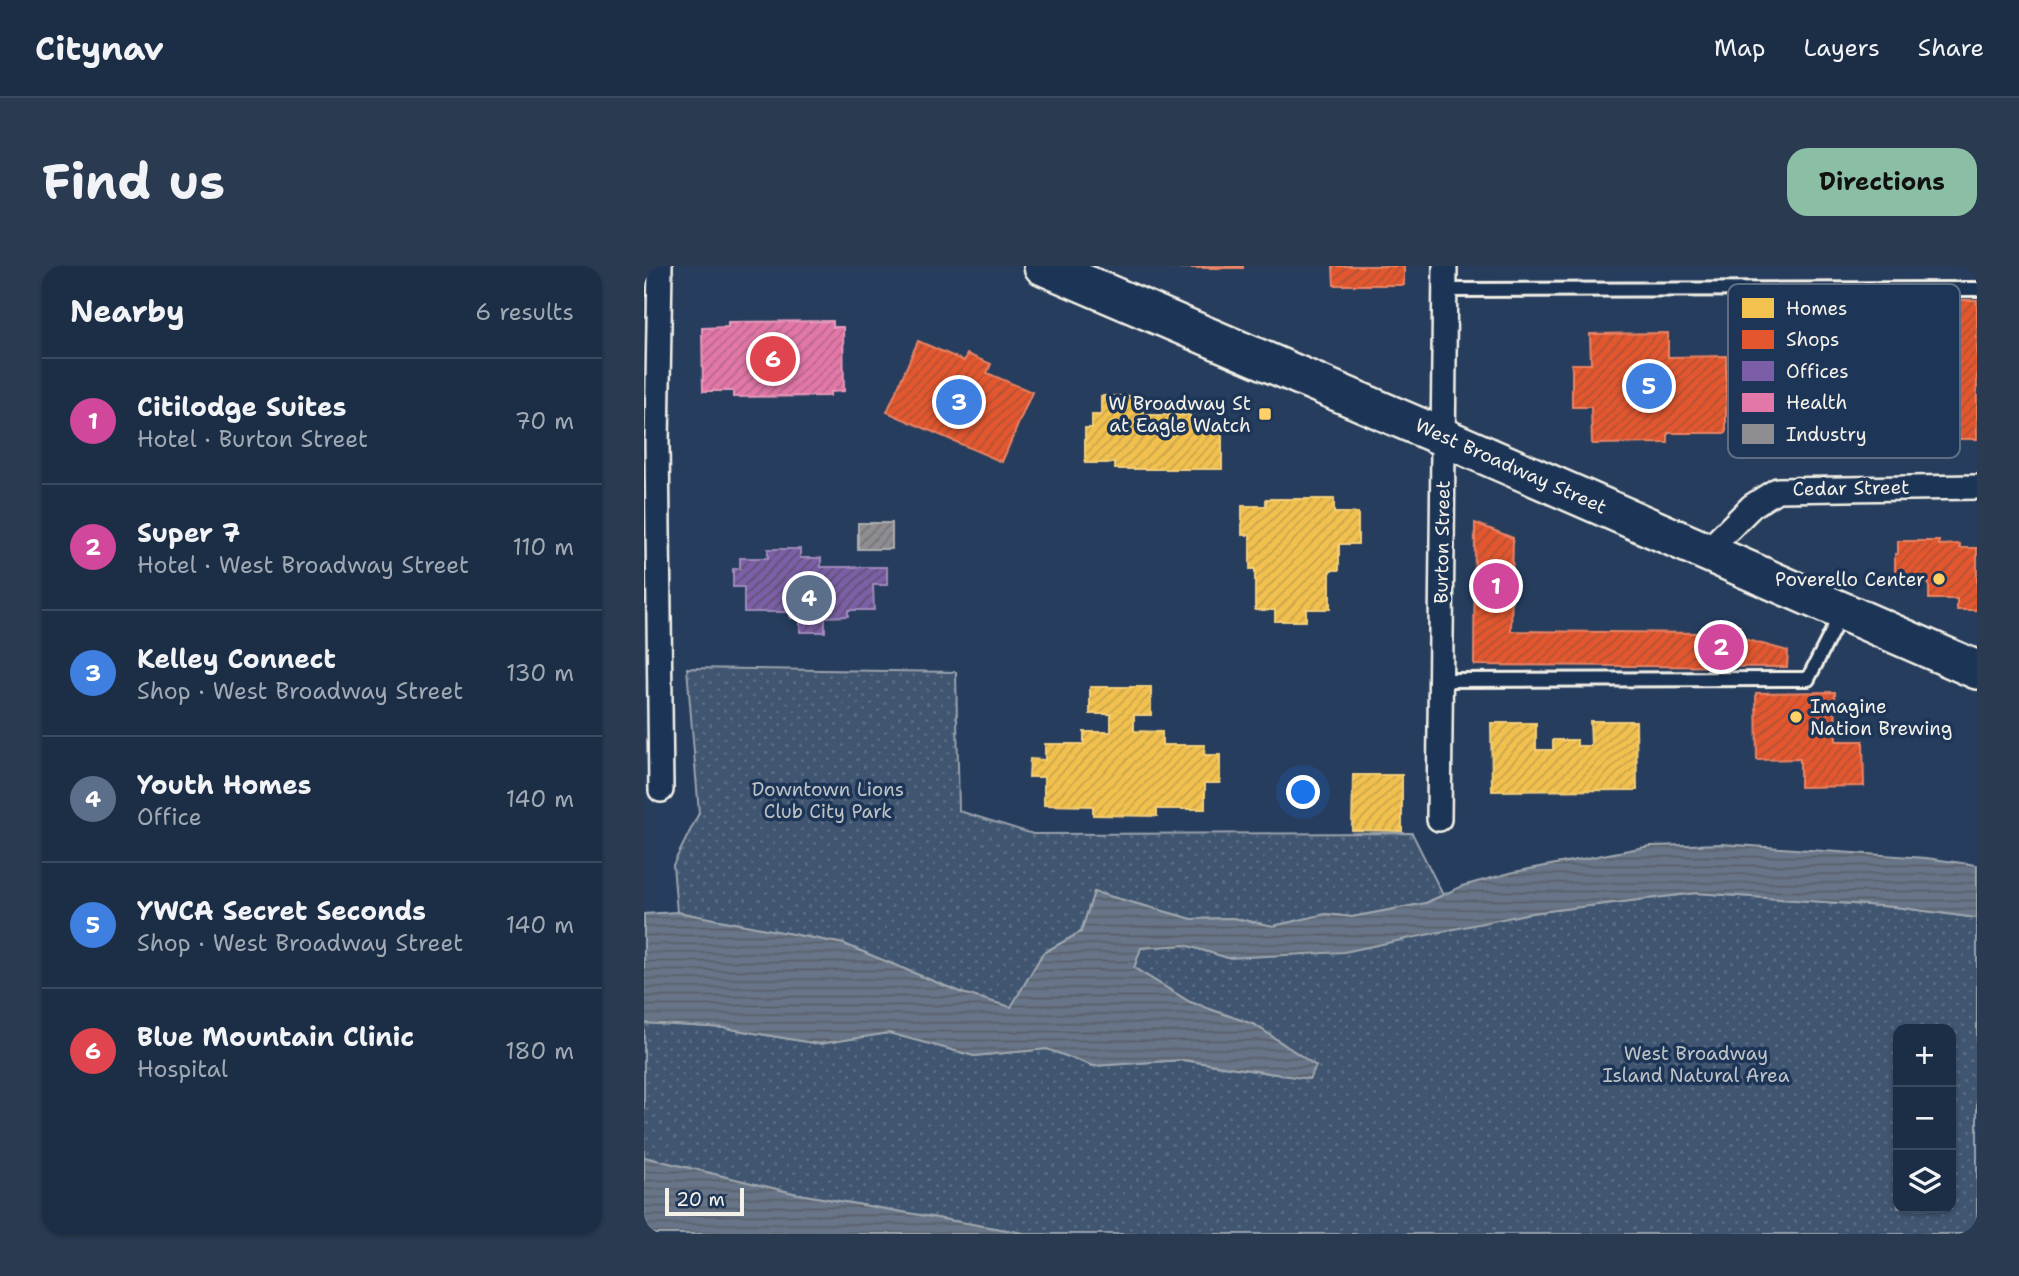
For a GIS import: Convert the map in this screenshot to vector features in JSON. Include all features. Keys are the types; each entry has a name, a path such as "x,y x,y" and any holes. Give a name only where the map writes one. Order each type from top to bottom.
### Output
{"main road":[{"name":"West Broadway Street","path":"1043,266 1977,670"}],"street":[{"name":"Burton Street","path":"1439,819 1444,266"},
{"path":"654,281 651,485 661,790"},
{"name":"Cedar Street","path":"1706,552 1752,506 1777,490 1977,487"}],"lane":[{"path":"1444,290 1728,289"},
{"path":"1440,680 1808,679 1843,612"}],"green space":[{"name":"Downtown Lions Club City Park","path":"687,668 956,672 959,811 1033,834 1412,833 1443,895 1426,903 1352,917 1326,914 1273,926 1233,918 1192,919 1094,892 1081,932 1043,953 1011,1008 962,993 844,944 677,912 673,865 699,813"},
{"name":"West Broadway Island Natural Area","path":"1696,893 1895,907 1977,918 1977,1234 1029,1234 793,1193 644,1157 644,1023 725,1028 819,1044 889,1033 974,1056 1047,1049 1093,1066 1183,1060 1309,1079 1316,1066 1255,1025 1190,1002 1134,968 1141,947 1185,945 1228,958 1531,913"}],"shaded area":[{"path":"1722,844 1926,858 1977,865 1977,918 1895,907 1696,893 1531,913 1344,952 1228,958 1185,945 1141,948 1134,968 1190,1002 1255,1025 1316,1066 1309,1079 1183,1060 1093,1066 1047,1049 974,1056 889,1033 819,1044 725,1028 644,1023 644,914 677,912 844,944 962,993 1011,1007 1043,953 1081,932 1094,892 1192,919 1233,918 1273,926 1326,914 1352,917 1426,903 1462,886 1514,872 1650,846"},
{"path":"644,1157 793,1193 1029,1234 644,1234"}],"building: Homes":[{"path":"1101,396 1138,396 1138,408 1144,408 1144,415 1190,415 1190,424 1195,424 1195,431 1222,431 1222,469 1115,469 1115,463 1085,463 1085,428 1092,428 1092,415 1101,415"},
{"path":"1266,499 1334,499 1334,513 1358,513 1358,544 1339,544 1339,570 1330,570 1330,609 1306,609 1306,621 1275,621 1275,610 1255,610 1255,569 1250,569 1250,535 1242,535 1242,506 1266,506"},
{"path":"1090,687 1151,687 1151,715 1134,715 1134,731 1162,732 1162,745 1205,745 1204,755 1220,755 1220,783 1205,783 1205,809 1157,809 1157,816 1093,815 1093,806 1044,805 1044,777 1029,777 1030,759 1045,760 1045,744 1084,744 1084,732 1111,732 1111,714 1090,714"},
{"path":"1590,721 1636,721 1637,790 1492,791 1491,723 1536,723 1536,750 1553,750 1553,740 1577,740 1577,746 1591,746"},
{"path":"1353,775 1402,775 1402,831 1352,830"}],"building: Shops":[{"path":"1243,266 1243,268 1170,268"},
{"path":"1333,266 1404,266 1404,285 1334,285"},
{"path":"1960,300 1977,300 1977,439 1960,439"},
{"path":"1668,333 1668,357 1726,356 1726,433 1668,433 1668,443 1592,444 1591,407 1572,407 1572,364 1591,364 1590,334"},
{"path":"918,341 964,361 967,354 991,364 987,373 1032,392 1002,462 887,412"},
{"path":"1475,523 1513,538 1511,631 1704,633 1704,626 1740,626 1740,638 1788,651 1787,667 1474,665"},
{"name":"Poverello Center","path":"1898,541 1939,541 1939,545 1960,544 1960,548 1977,548 1977,610 1957,610 1957,599 1929,599 1929,583 1901,583 1901,575 1895,575"},
{"name":"Imagine Nation Brewing","path":"1835,692 1836,741 1863,741 1864,786 1800,787 1800,759 1757,760 1756,693"}],"building: Offices":[{"path":"768,549 800,549 800,558 821,558 821,567 887,567 887,585 873,585 874,610 848,610 848,616 825,617 825,632 800,632 800,618 790,618 790,612 744,612 744,587 733,587 733,569 740,569 740,558 768,558"}],"building: Health":[{"path":"833,321 833,327 843,327 844,391 830,392 830,396 733,397 733,391 703,391 702,328 728,327 728,322"}],"building: Industry":[{"path":"858,523 892,523 892,549 858,549"}],"place":[{"name":"Blue Mountain Clinic","path":"773,359"},
{"name":"YWCA Secret Seconds","path":"1649,386"},
{"name":"Kelley Connect","path":"959,402"},
{"name":"W Broadway St at Eagle Watch","path":"1265,414"},
{"name":"Poverello Center","path":"1939,579"},
{"name":"Citilodge Suites","path":"1496,586"},
{"name":"Youth Homes","path":"809,598"},
{"name":"Super 7","path":"1721,647"},
{"name":"Imagine Nation Brewing","path":"1796,717"}]}
